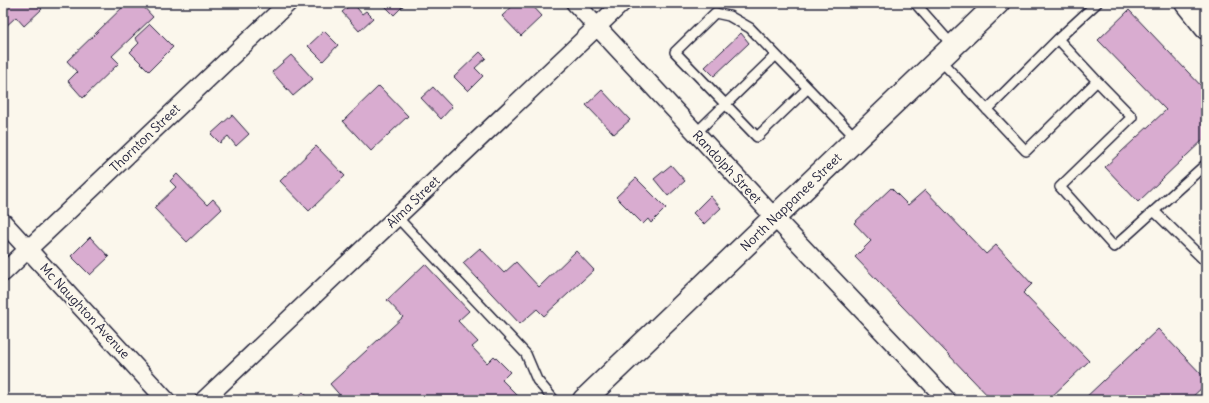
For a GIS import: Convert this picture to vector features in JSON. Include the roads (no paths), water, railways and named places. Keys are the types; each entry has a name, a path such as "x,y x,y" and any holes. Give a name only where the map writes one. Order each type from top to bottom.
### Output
{"main road":[{"name":"North Nappanee Street","path":"584,400 998,3"},
{"path":"1191,5 1206,28"}],"street":[{"name":"Thornton Street","path":"3,273 288,3"},
{"name":"Randolph Street","path":"575,3 947,400"},
{"name":"Alma Street","path":"204,400 622,3"},
{"name":"Mc Naughton Avenue","path":"3,222 166,400"}],"lane":[{"path":"915,3 946,53 987,110 1026,151 1098,81"},
{"path":"987,110 1058,39 1097,3"},
{"path":"808,88 757,137 675,52 715,13 729,16 750,28 808,88 857,139"},
{"path":"1058,39 1132,117 1060,187 1114,247 1206,164"},
{"path":"696,133 776,55"},
{"path":"1154,211 1206,262"},
{"path":"397,217 526,354 537,380 554,400"}]}
